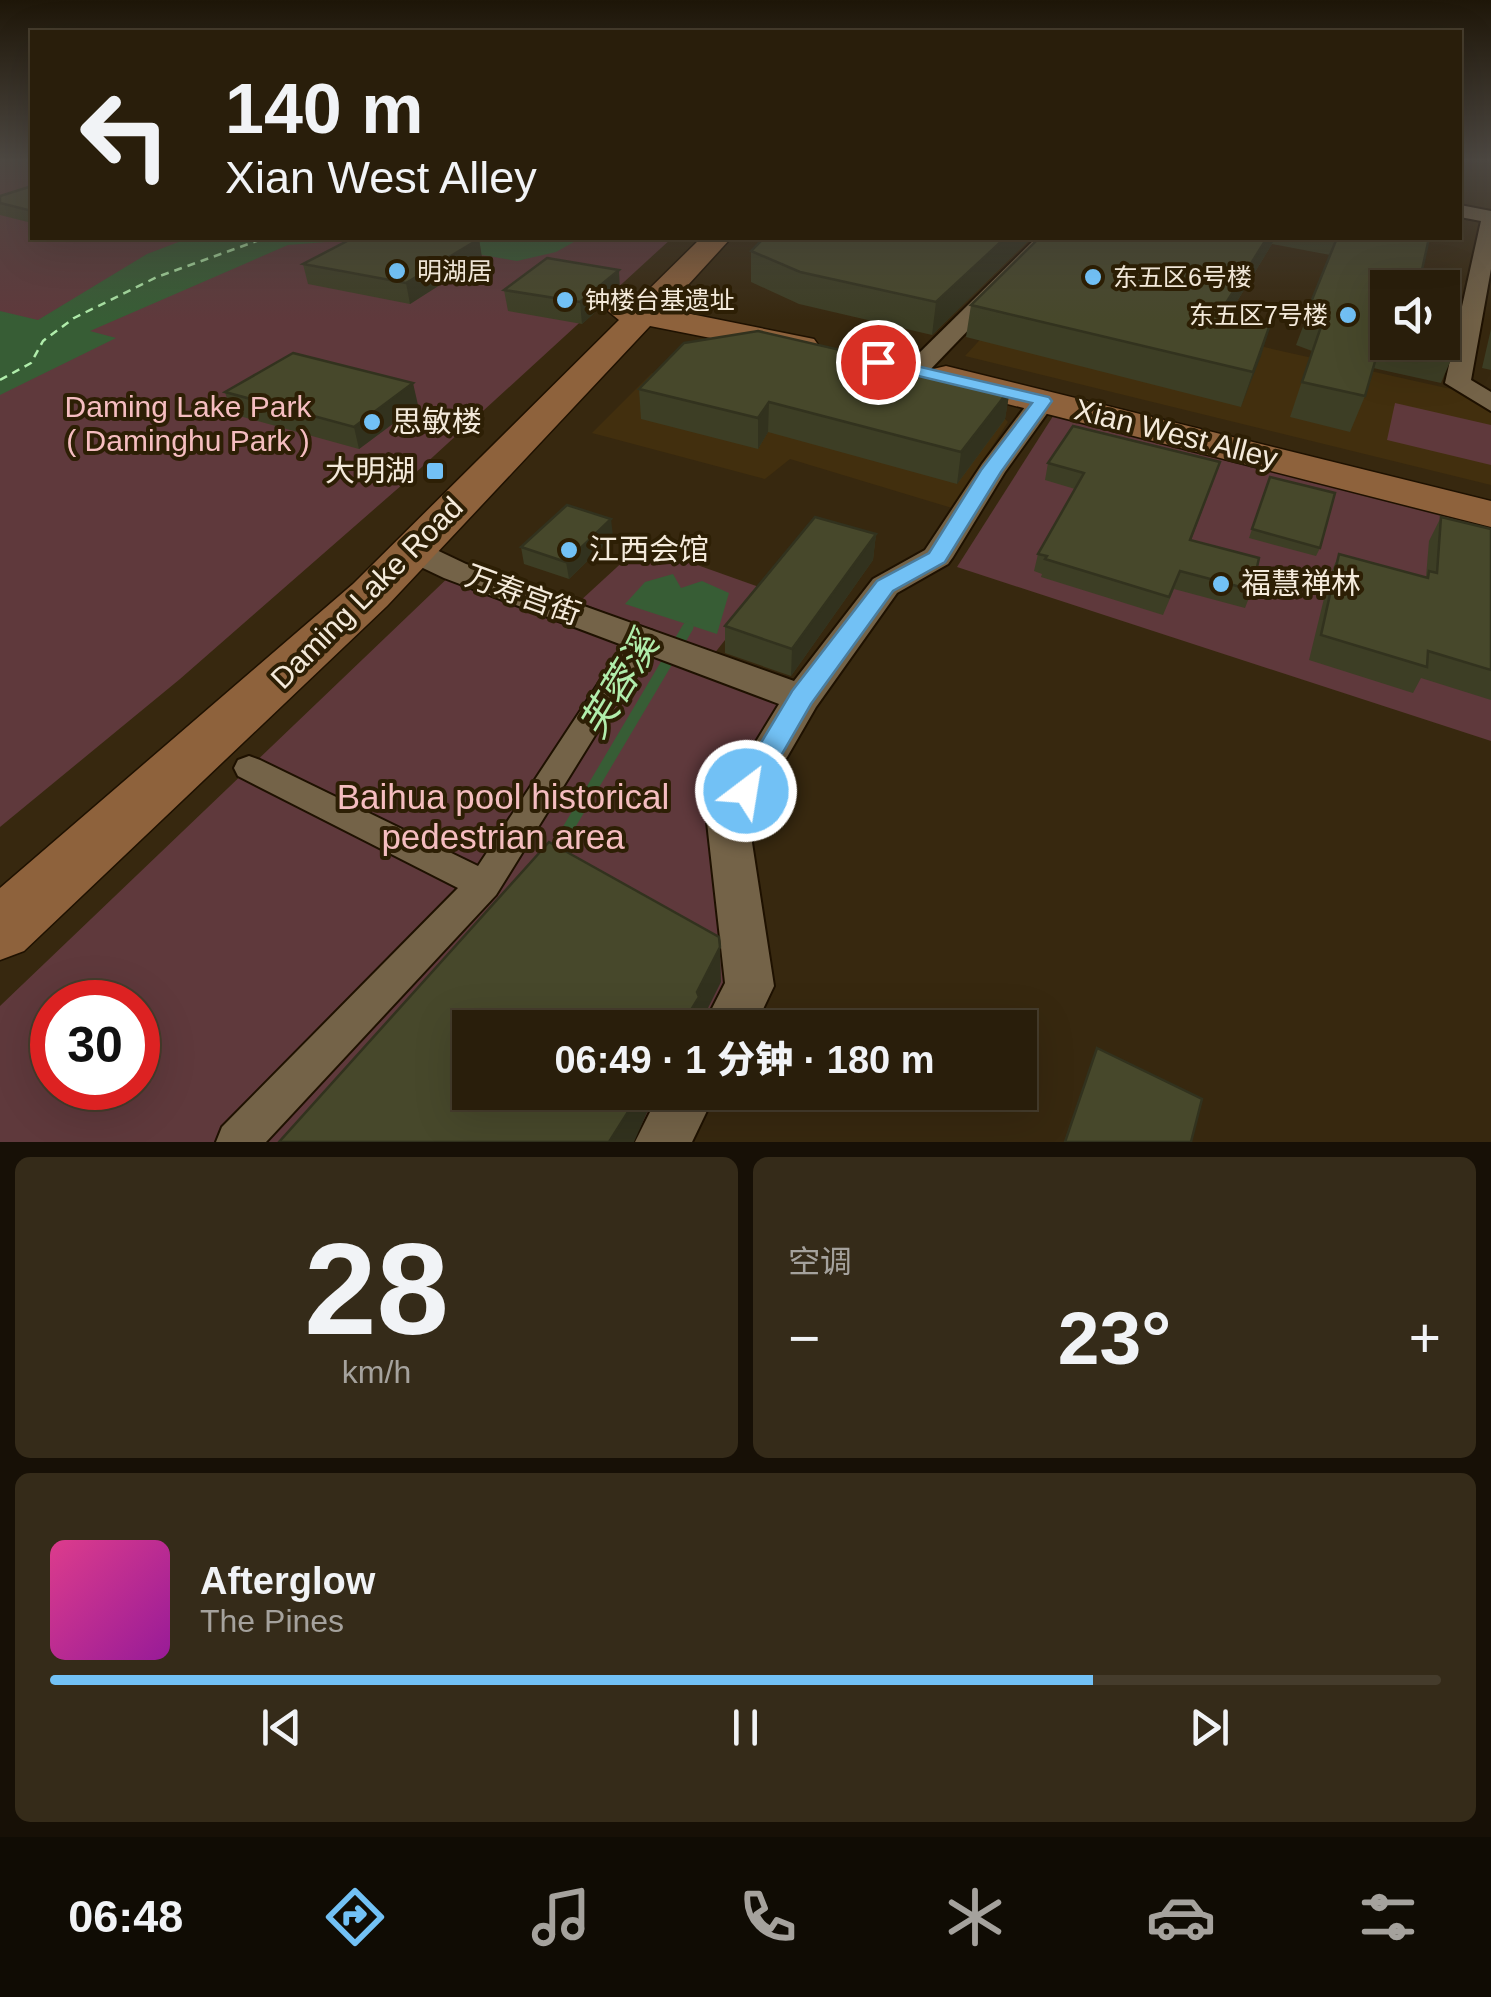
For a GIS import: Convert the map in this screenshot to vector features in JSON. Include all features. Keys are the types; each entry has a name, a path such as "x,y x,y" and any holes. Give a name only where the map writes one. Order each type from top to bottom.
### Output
{"main road":[{"path":"696,240 633,313 840,354"},
{"name":"Daming Lake Road","path":"0,891 311,618 715,240"},
{"name":"Daming Lake Road","path":"0,930 288,672 415,552 633,313"},
{"name":"Xian West Alley","path":"878,362 1491,514"}],"street":[{"path":"1491,217 1458,384 1491,403"},
{"path":"916,370 1045,240"},
{"path":"737,1010 750,986 728,822 802,698 885,586 938,558 992,470 1043,401"},
{"name":"万寿宫街","path":"415,552 455,571 802,698"},
{"path":"236,1142 484,886 648,639"},
{"path":"249,768 484,886"},
{"path":"662,1142 680,1110"}],"shaded area":[{"path":"184,240 352,240 288,245 90,331 116,338 0,395 0,311 38,320 147,254"},
{"path":"395,240 577,240 556,252 517,261"},
{"path":"1023,293 1491,398 1491,485 965,356"},
{"path":"724,359 991,404 1008,422 952,508 790,459 765,479 592,433 652,373"},
{"path":"673,574 681,588 702,581 729,593 717,634 625,604 645,582"}],"green space":[{"name":"Daming Lake Park ( Daminghu Park )","path":"0,213 30,213 30,240 670,240 411,477 180,679 0,827"},
{"path":"1395,403 1491,425 1491,465 1387,440"},
{"path":"1055,413 1491,521 1491,741 957,567"},
{"path":"641,545 765,589 714,654 579,602"},
{"name":"Baihua pool historical pedestrian area","path":"455,571 802,698 728,822 727,1010 452,1010 452,1110 680,1110 662,1142 0,1142 0,1006"}],"building":[{"path":"349,240 477,240 406,283 303,264"},
{"path":"762,240 1003,240 936,302 800,272 751,251"},
{"path":"1037,240 1266,240 1221,311 1271,322 1253,372 971,305"},
{"path":"1336,240 1429,240 1422,270 1370,270 1370,360 1375,360 1365,396 1302,382 1324,318 1307,312"},
{"path":"547,258 619,270 580,302 504,290"},
{"path":"758,331 1010,389 961,452 769,402 758,418 639,389 684,343"},
{"path":"293,353 413,383 354,427 225,392"},
{"path":"1073,426 1220,462 1190,540 1259,558 1252,590 1180,571 1169,597 1038,554 1084,473 1048,463"},
{"path":"1270,477 1335,493 1320,548 1252,529"},
{"path":"567,505 611,519 566,562 521,547"},
{"path":"815,517 876,534 792,649 725,626"},
{"path":"1441,517 1491,529 1491,670 1428,651 1427,667 1321,635 1339,554 1428,578 1429,571 1437,573"},
{"path":"549,842 719,937 720,947 691,1010 452,1010 452,1110 629,1110 609,1142 279,1142"},
{"path":"1097,1048 1202,1099 1191,1142 1065,1142"}],"waterway":[{"name":"芙蓉溪","path":"559,844 688,627"},
{"name":"芙蓉溪","path":"551,858 561,842"}],"ferry route":[{"path":"0,380 31,363 43,341 74,318 157,277 259,240"}],"place":[{"name":"明湖居","path":"397,271"},
{"name":"东五区6号楼","path":"1093,277"},
{"name":"钟楼台基遗址","path":"565,300"},
{"name":"东五区7号楼","path":"1348,315"},
{"name":"思敏楼","path":"372,422"},
{"name":"大明湖","path":"435,471"},
{"name":"江西会馆","path":"569,550"},
{"name":"福慧禅林","path":"1221,584"}],"route":[{"path":"746,791 802,698 885,586 938,558 992,470 1043,401 878,362"}]}
